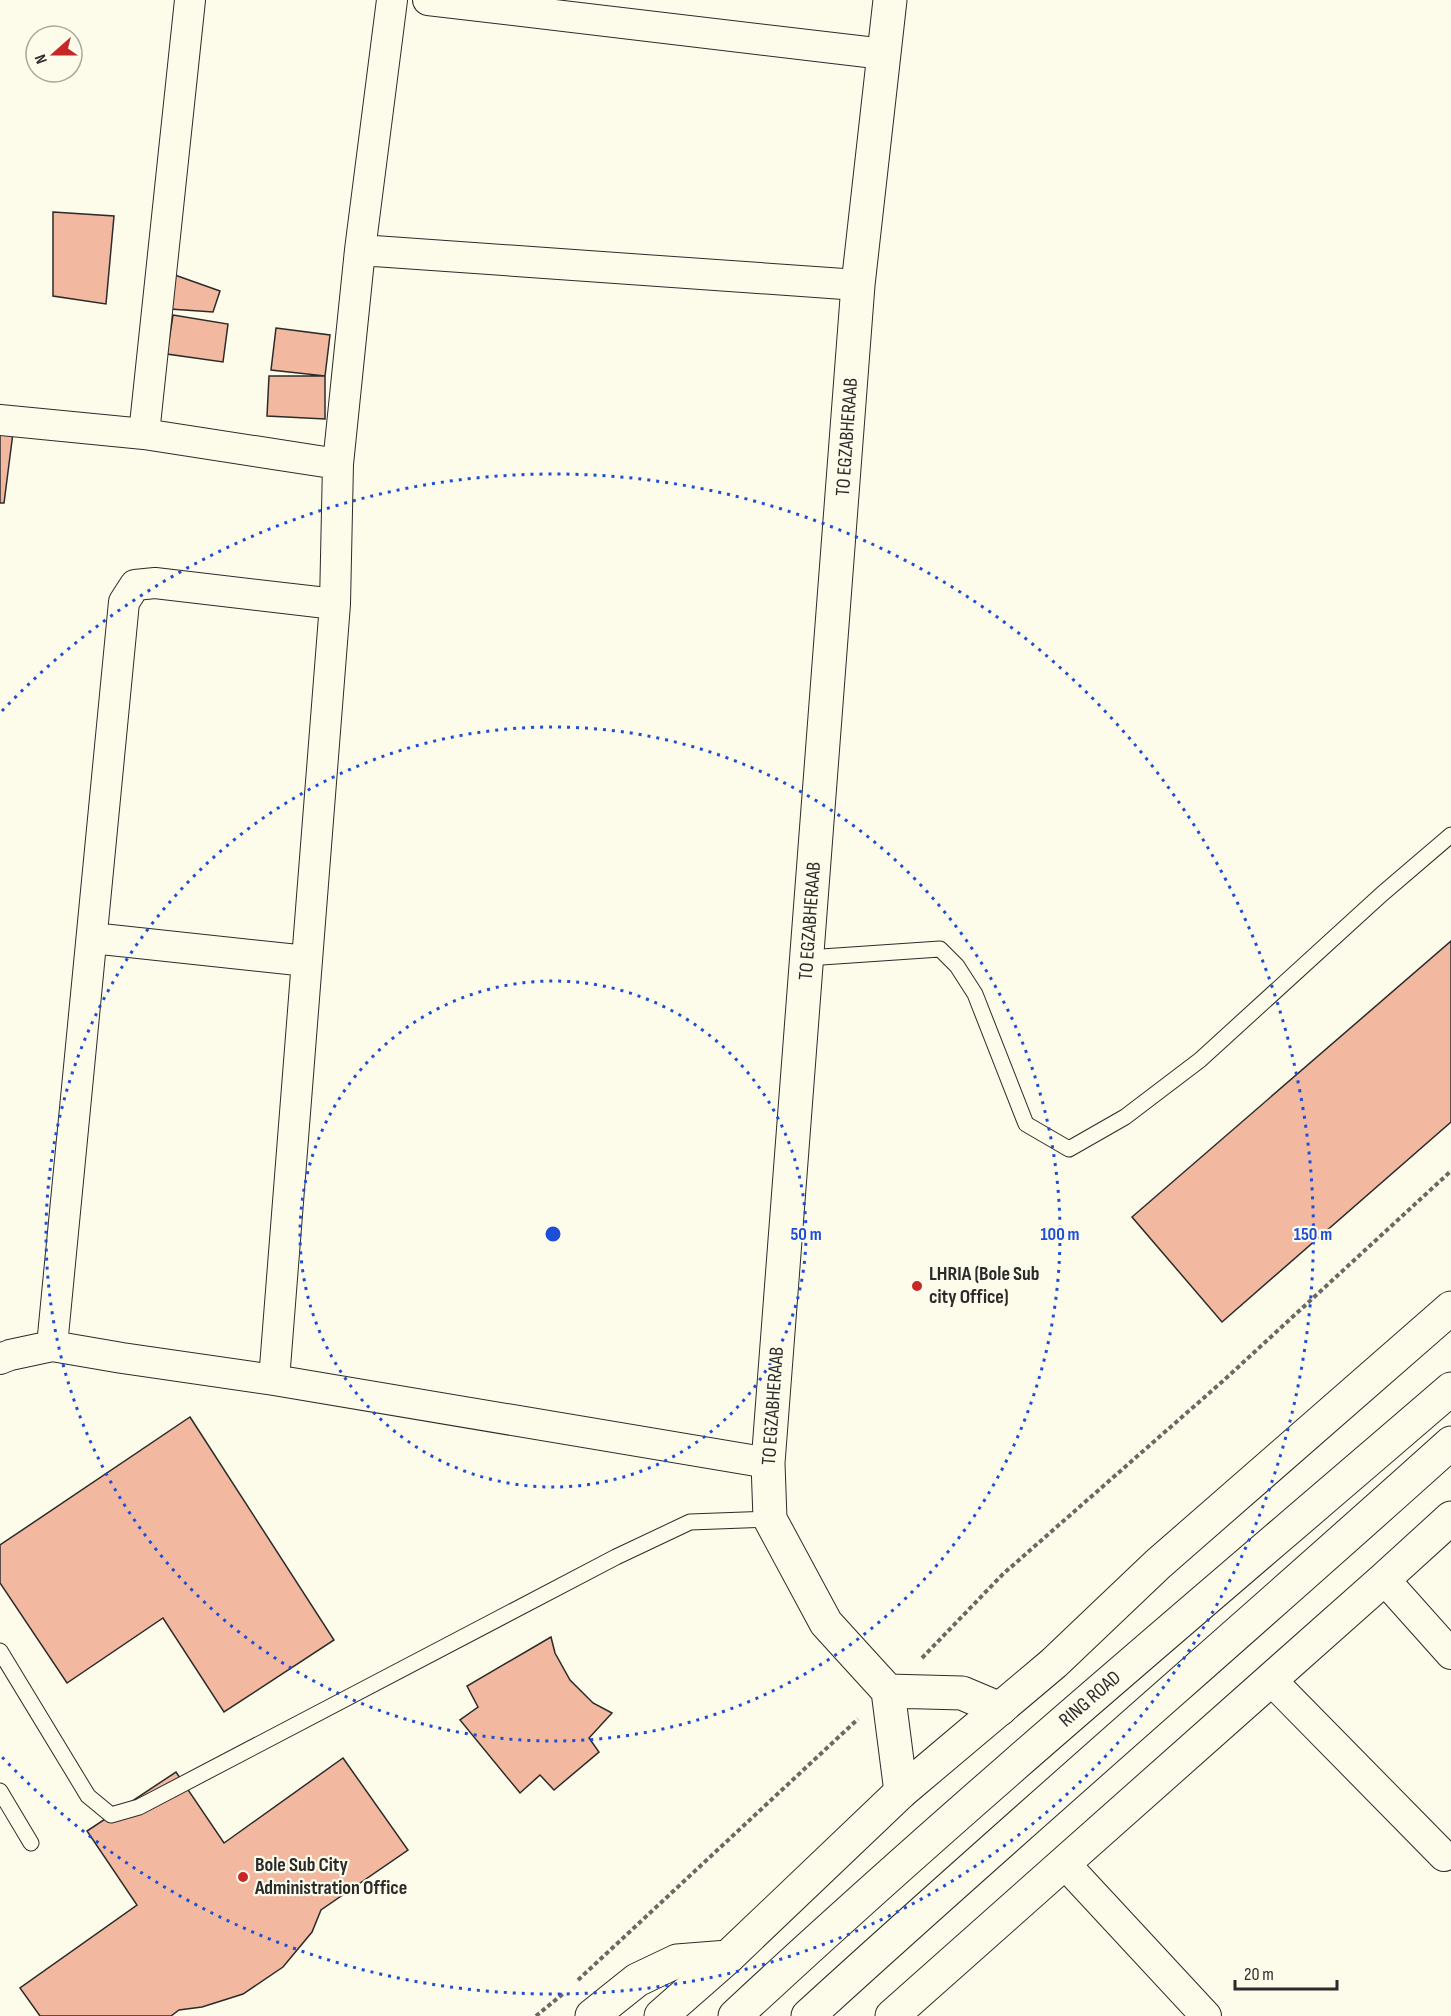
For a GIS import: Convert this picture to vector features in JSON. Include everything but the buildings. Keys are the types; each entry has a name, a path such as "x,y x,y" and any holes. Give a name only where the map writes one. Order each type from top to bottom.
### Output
{"main road":[{"name":"TO EGZABHERAAB","path":"888,1691 826,1623 770,1519 768,1463 858,285 890,0"},
{"path":"661,2016 728,1957 901,1792 1054,1663 1158,1564 1451,1308"},
{"name":"RING ROAD","path":"735,2016 824,1933 1086,1701 1451,1389"},
{"path":"808,2016 952,1885 1251,1623 1451,1443"},
{"path":"892,2016 1451,1518"},
{"path":"901,1792 888,1691 962,1694 1000,1709"},
{"path":"592,2016 637,1980 677,1961 728,1957"}],"street":[{"path":"144,434 190,0"},
{"path":"274,1380 334,604 338,464 360,250 392,0"},
{"path":"428,0 884,54"},
{"path":"360,250 858,285"},
{"path":"0,420 144,434 338,464"},
{"path":"52,1346 124,602 135,585 155,583 334,604"},
{"path":"92,938 307,961"},
{"path":"0,1359 52,1346 274,1380 768,1463"},
{"path":"1384,1579 1451,1654"},
{"path":"1270,1679 1444,1856"},
{"path":"1065,1864 1206,2016"}],"lane":[{"path":"807,958 940,949 957,966 975,994 1026,1124 1069,1149 1125,1116 1200,1060 1382,894 1451,835"},
{"path":"0,1651 88,1796 111,1815 139,1807 616,1557 690,1522 770,1519"},
{"path":"0,1791 31,1843"}],"path":[{"path":"577,1982 888,1691 1003,1575 1223,1381 1451,1171"},
{"path":"536,2016 568,1990"}],"place":[{"name":"LHRIA (Bole Sub city Office)","path":"917,1286"},
{"name":"Bole Sub City Administration Office","path":"243,1877"}]}
